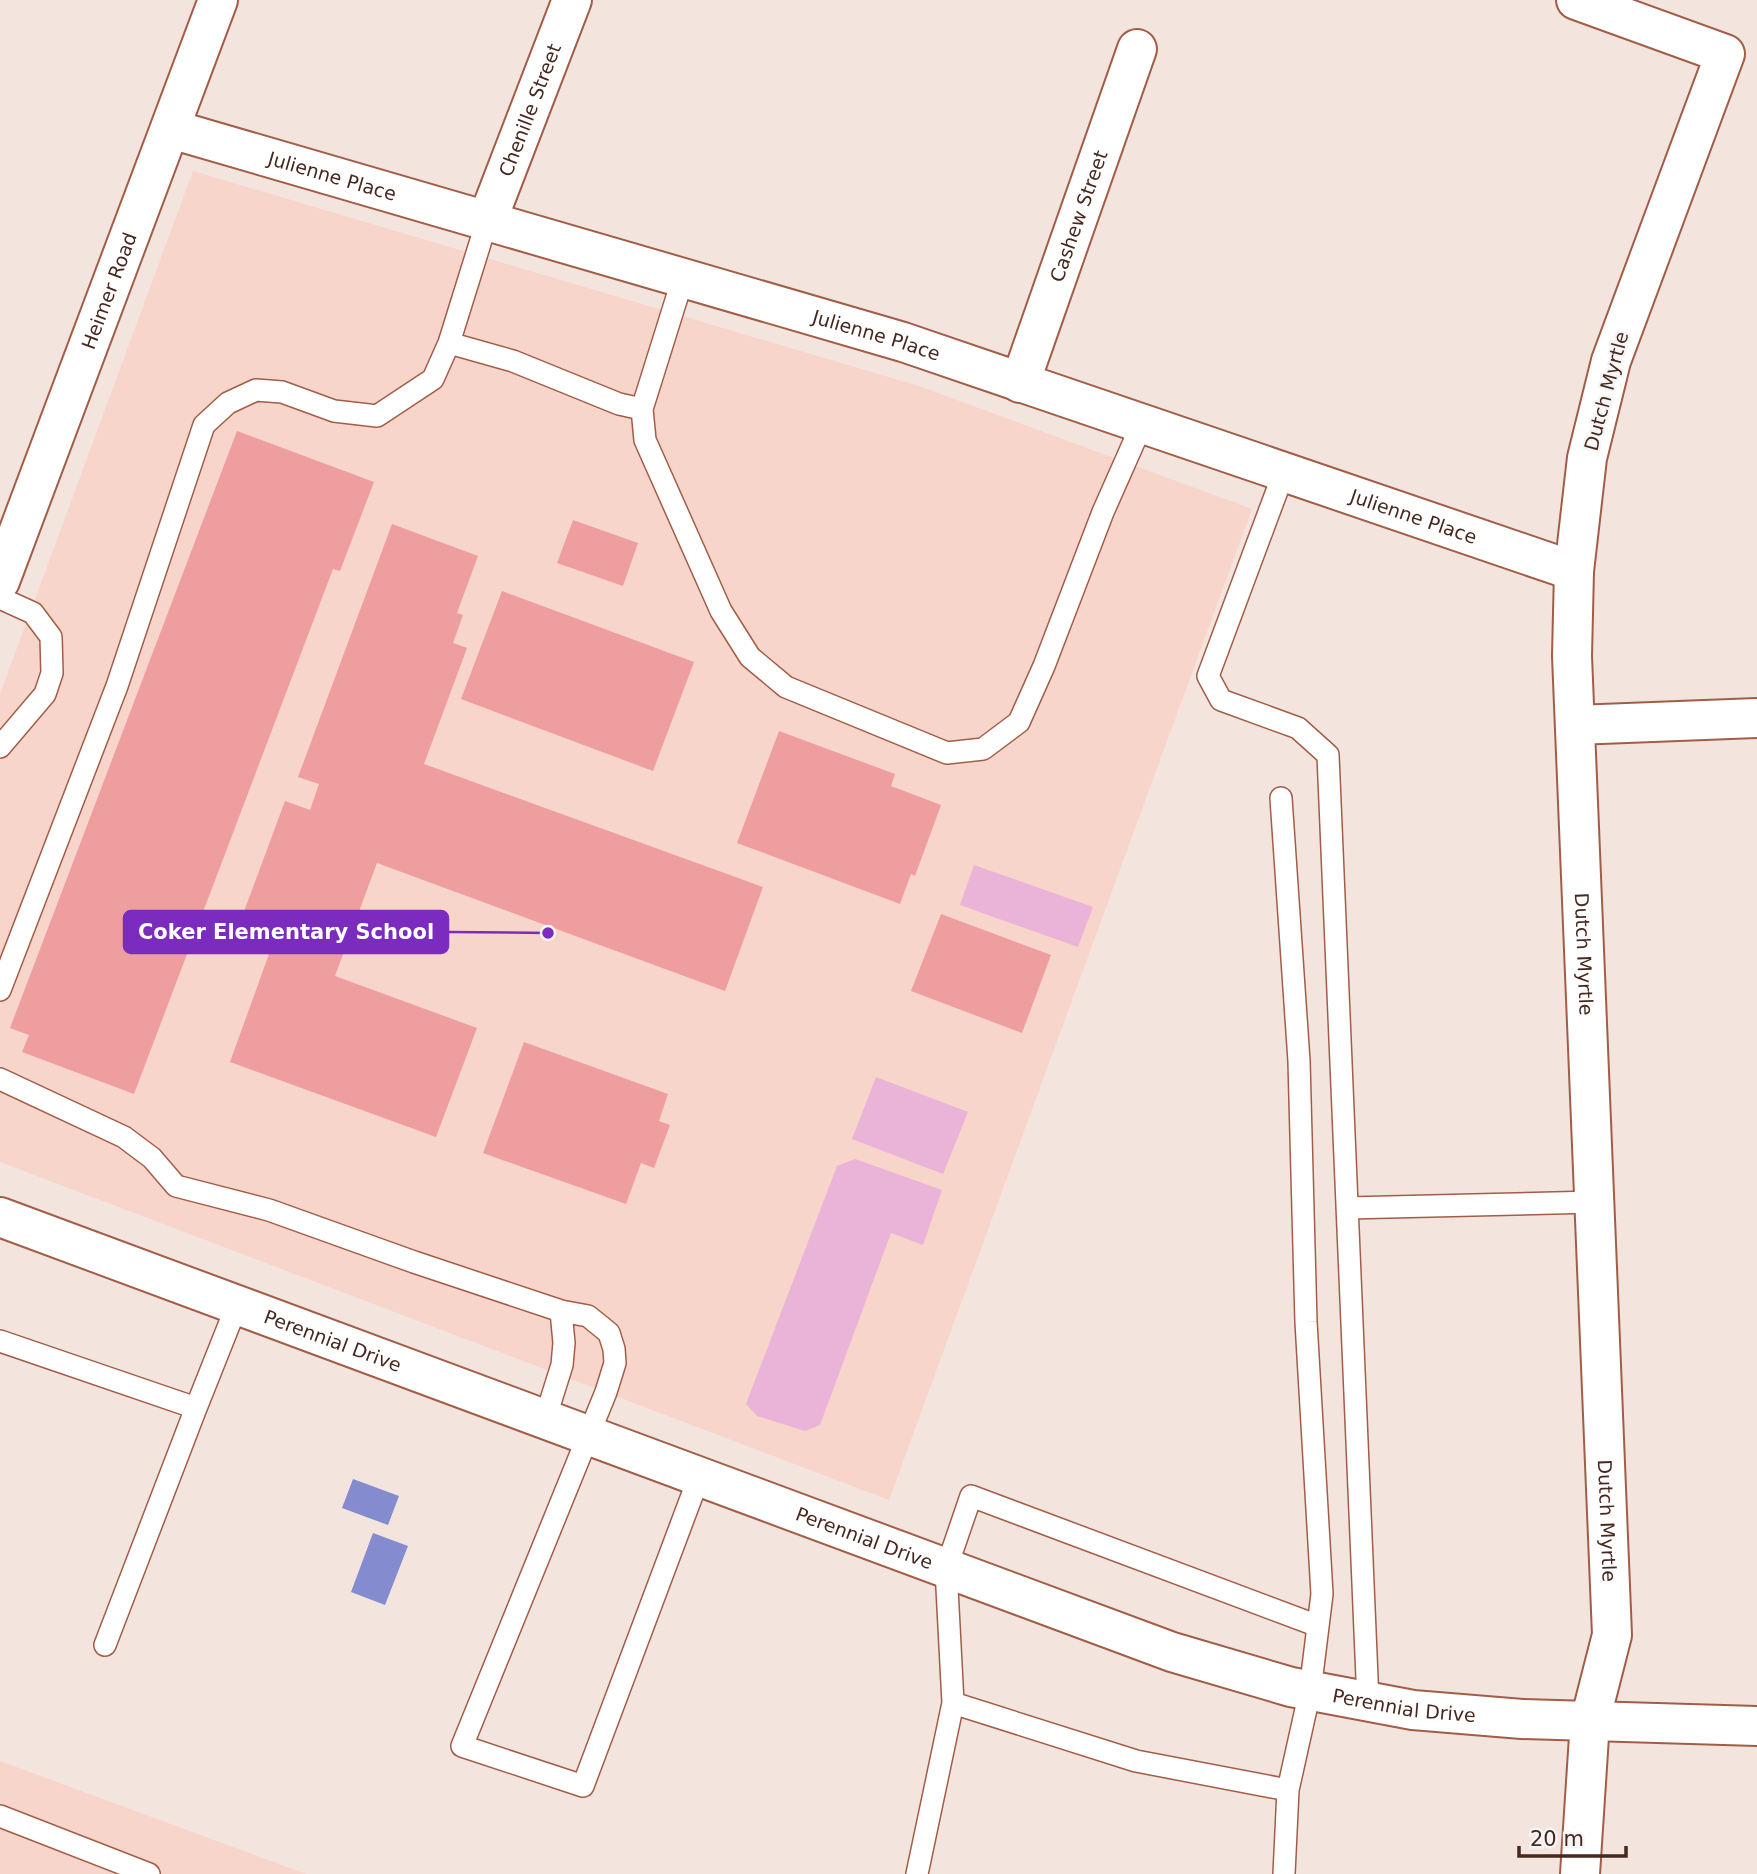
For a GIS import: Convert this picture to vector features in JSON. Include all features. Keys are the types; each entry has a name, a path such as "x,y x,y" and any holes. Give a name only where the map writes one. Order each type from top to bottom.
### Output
{"street":[{"name":"Heimer Road","path":"0,581 218,0"},
{"name":"Chenille Street","path":"487,221 572,0"},
{"name":"Dutch Myrtle","path":"1576,0 1725,54 1611,361 1587,458 1574,571 1572,656 1612,1635 1590,1721 1580,1874"},
{"name":"Cashew Street","path":"1020,383 1136,48"},
{"name":"Julienne Place","path":"171,129 903,342 1574,571"},
{"path":"1575,725 1757,718"},
{"name":"Perennial Drive","path":"0,1217 1172,1652 1310,1691 1413,1710 1494,1717 1757,1726"}],"lane":[{"path":"0,990 117,685 204,425 228,403 256,390 282,392 334,411 377,416 433,379 449,343 487,221"},
{"path":"683,278 642,409 645,440 721,611 750,657 786,687 947,753 983,749 1019,722 1044,666 1103,512 1142,424"},
{"path":"449,343 513,361 619,404 642,409"},
{"path":"1284,472 1208,676 1221,700 1298,728 1328,755 1368,1702"},
{"path":"0,597 33,613 51,637 52,673 45,694 0,747"},
{"path":"1281,798 1299,1061 1306,1322 1322,1594 1310,1691 1288,1790 1284,1874"},
{"path":"0,1079 124,1137 152,1158 176,1186 269,1210 414,1262 561,1311 587,1316 609,1334 615,1363 461,1746 583,1787 699,1477"},
{"path":"1347,1208 1594,1202"},
{"path":"105,1645 237,1305"},
{"path":"545,1419 562,1365 564,1343 561,1311"},
{"path":"0,1341 196,1408"},
{"path":"917,1874 953,1703 946,1569 971,1496 1318,1626"},
{"path":"953,1703 1136,1760 1288,1790"},
{"path":"0,1816 137,1872"}],"shaded area":[{"path":"193,171 922,387 1252,509 889,1500 0,1162 0,694"},
{"path":"974,865 1093,907 1078,947 960,905"},
{"path":"876,1077 968,1112 943,1174 852,1139"},
{"path":"855,1159 942,1190 923,1245 891,1233 820,1425 805,1431 757,1416 746,1404 837,1166"},
{"path":"0,1761 306,1874 0,1874"}],"water":[{"path":"353,1479 399,1496 388,1525 342,1508"},
{"path":"373,1533 408,1546 385,1605 351,1592"}],"building":[{"path":"237,431 374,482 340,571 333,569 134,1094 22,1052 29,1035 10,1028"},
{"path":"573,520 638,543 623,586 557,563"},
{"path":"392,524 478,556 457,613 463,615 453,643 467,648 424,764 763,887 725,991 377,863 335,976 477,1028 436,1137 230,1062 269,954 233,941 285,801 310,810 319,784 298,777"},
{"path":"502,591 694,662 653,771 461,699"},
{"path":"779,731 895,774 891,786 941,805 915,876 911,874 900,904 737,843"},
{"path":"941,914 1051,955 1022,1033 911,991"},
{"path":"524,1042 668,1094 659,1121 670,1125 654,1168 641,1163 626,1204 483,1153"}],"place":[{"name":"Coker Elementary School","path":"548,933"}]}
